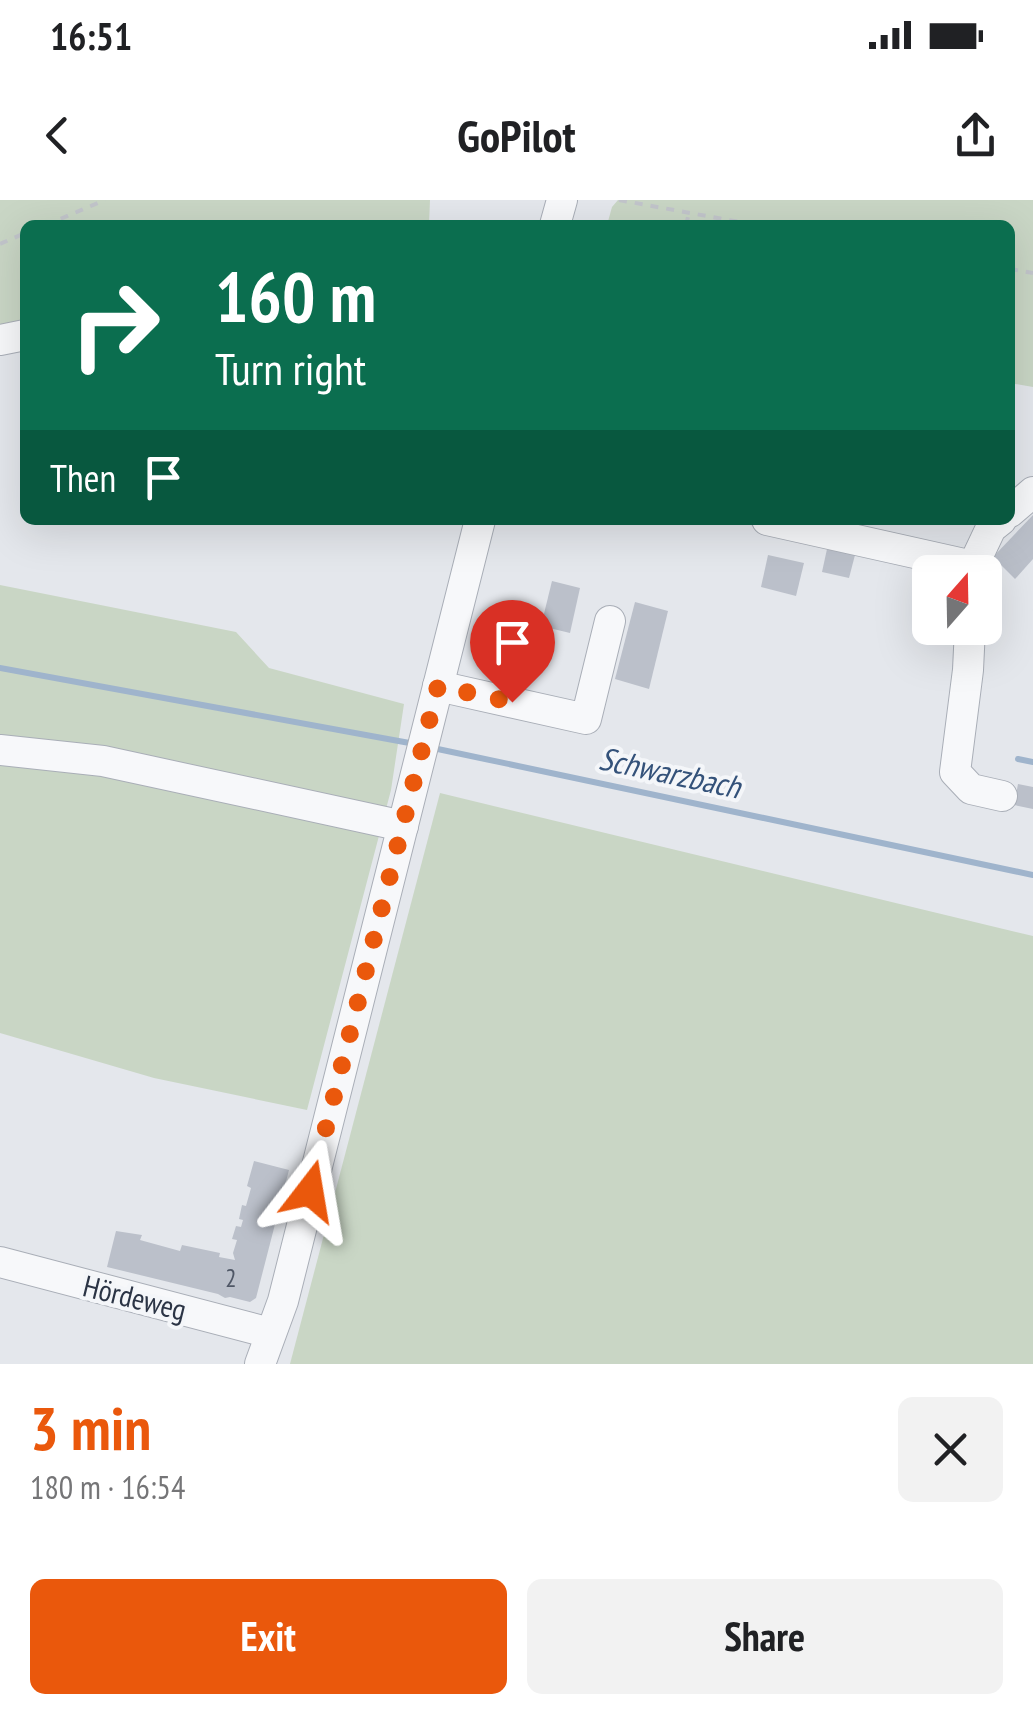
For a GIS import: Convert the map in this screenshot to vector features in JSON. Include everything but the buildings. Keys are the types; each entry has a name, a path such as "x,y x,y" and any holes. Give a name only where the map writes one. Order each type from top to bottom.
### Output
{"street":[{"path":"260,1364 282,1300 479,525"},
{"path":"788,525 914,555"},
{"path":"979,555 994,525"},
{"path":"438,686 586,719 610,620"},
{"path":"969,645 955,772 971,789 1002,796"},
{"path":"0,750 104,761 403,826"},
{"name":"Hördeweg","path":"0,1262 270,1332"}],"path":[{"path":"58,220 105,200"},
{"path":"618,200 726,220"},
{"path":"687,220 689,214"}],"green space":[{"path":"0,200 430,200 429,220 20,220 20,330 0,334"},
{"path":"618,200 1033,200 1033,387 1015,384 1015,220 608,220"},
{"path":"0,585 236,632 269,668 404,704 391,790 307,1110 154,1078 0,1033"},
{"path":"440,793 1033,936 1033,1364 290,1364"}],"waterway":[{"name":"Schwarzbach","path":"0,668 415,744"},
{"name":"Schwarzbach","path":"433,748 1033,875"},
{"path":"1018,759 1033,762"}],"route":[{"path":"310,1191 438,686 512,702"}]}
